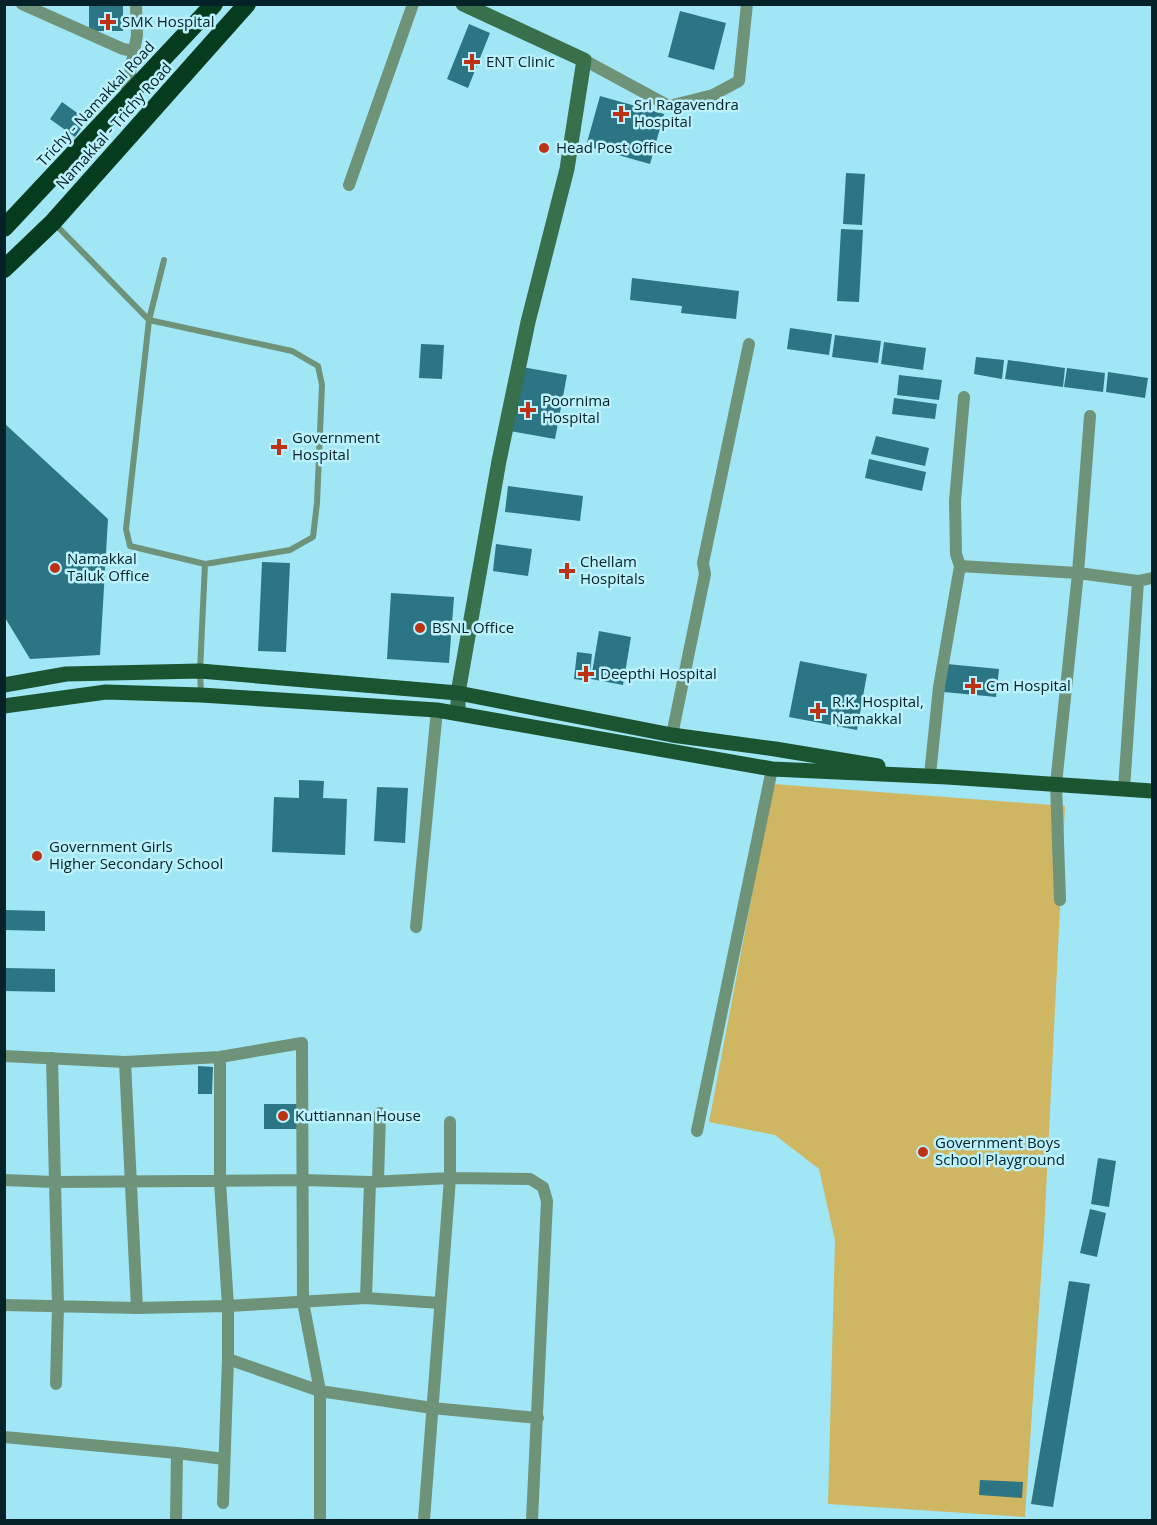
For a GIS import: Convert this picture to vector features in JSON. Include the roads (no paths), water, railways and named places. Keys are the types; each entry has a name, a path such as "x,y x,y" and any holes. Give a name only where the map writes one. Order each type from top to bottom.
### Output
{"highway":[{"name":"Trichy - Namakkal Road","path":"4,228 214,4"},
{"name":"Namakkal - Trichy Road","path":"4,269 53,222 247,4"}],"main road":[{"path":"4,685 66,674 200,671 458,693 672,735 946,777"},
{"path":"4,706 106,692 201,694 437,710 772,769 946,777 1152,791"}],"street":[{"path":"22,4 123,49 134,51"},
{"path":"49,4 50,18"},
{"path":"126,99 137,35 136,4"},
{"path":"349,185 413,4"},
{"path":"463,4 584,60 669,106 712,95 740,81 747,4"},
{"path":"458,713 458,693 498,461 528,322 567,169 584,60"},
{"path":"672,735 705,574 703,563 749,344"},
{"path":"930,774 939,687 960,566 956,554 956,501 964,398"},
{"path":"1060,900 1056,784 1078,573 1090,416"},
{"path":"960,566 1078,573 1138,581 1152,578"},
{"path":"1124,789 1138,581"},
{"path":"416,927 437,710"},
{"path":"697,1131 772,769"},
{"path":"4,1056 125,1062 220,1057 303,1043 303,1302 320,1391 320,1521"},
{"path":"220,1057 220,1182 228,1306 223,1503"},
{"path":"52,1058 58,1306 56,1384"},
{"path":"125,1062 137,1308"},
{"path":"366,1298 380,1113"},
{"path":"424,1521 450,1178 450,1122"},
{"path":"4,1180 220,1182 530,1179 543,1187 547,1201 532,1521"},
{"path":"4,1305 137,1308 228,1306 366,1298 440,1303"},
{"path":"228,1359 320,1391 432,1408 538,1418"},
{"path":"4,1437 177,1453 224,1460"},
{"path":"176,1521 177,1453"}],"lane":[{"path":"53,222 149,320 292,351 318,366 322,385 313,537 290,550 205,564 130,546 126,529 149,320 164,260"},
{"path":"201,694 205,564"}],"place":[{"name":"SMK Hospital","path":"108,22"},
{"name":"ENT Clinic","path":"472,62"},
{"name":"Sri Ragavendra Hospital","path":"621,114"},
{"name":"Head Post Office","path":"544,148"},
{"name":"Poornima Hospital","path":"528,410"},
{"name":"Government Hospital","path":"279,447"},
{"name":"Namakkal Taluk Office","path":"55,568"},
{"name":"Chellam Hospitals","path":"567,571"},
{"name":"BSNL Office","path":"420,628"},
{"name":"Deepthi Hospital","path":"586,674"},
{"name":"Cm Hospital","path":"973,686"},
{"name":"R.K. Hospital, Namakkal","path":"818,711"},
{"name":"Government Girls Higher Secondary School","path":"37,856"},
{"name":"Kuttiannan House","path":"283,1116"},
{"name":"Government Boys School Playground","path":"923,1152"}]}
